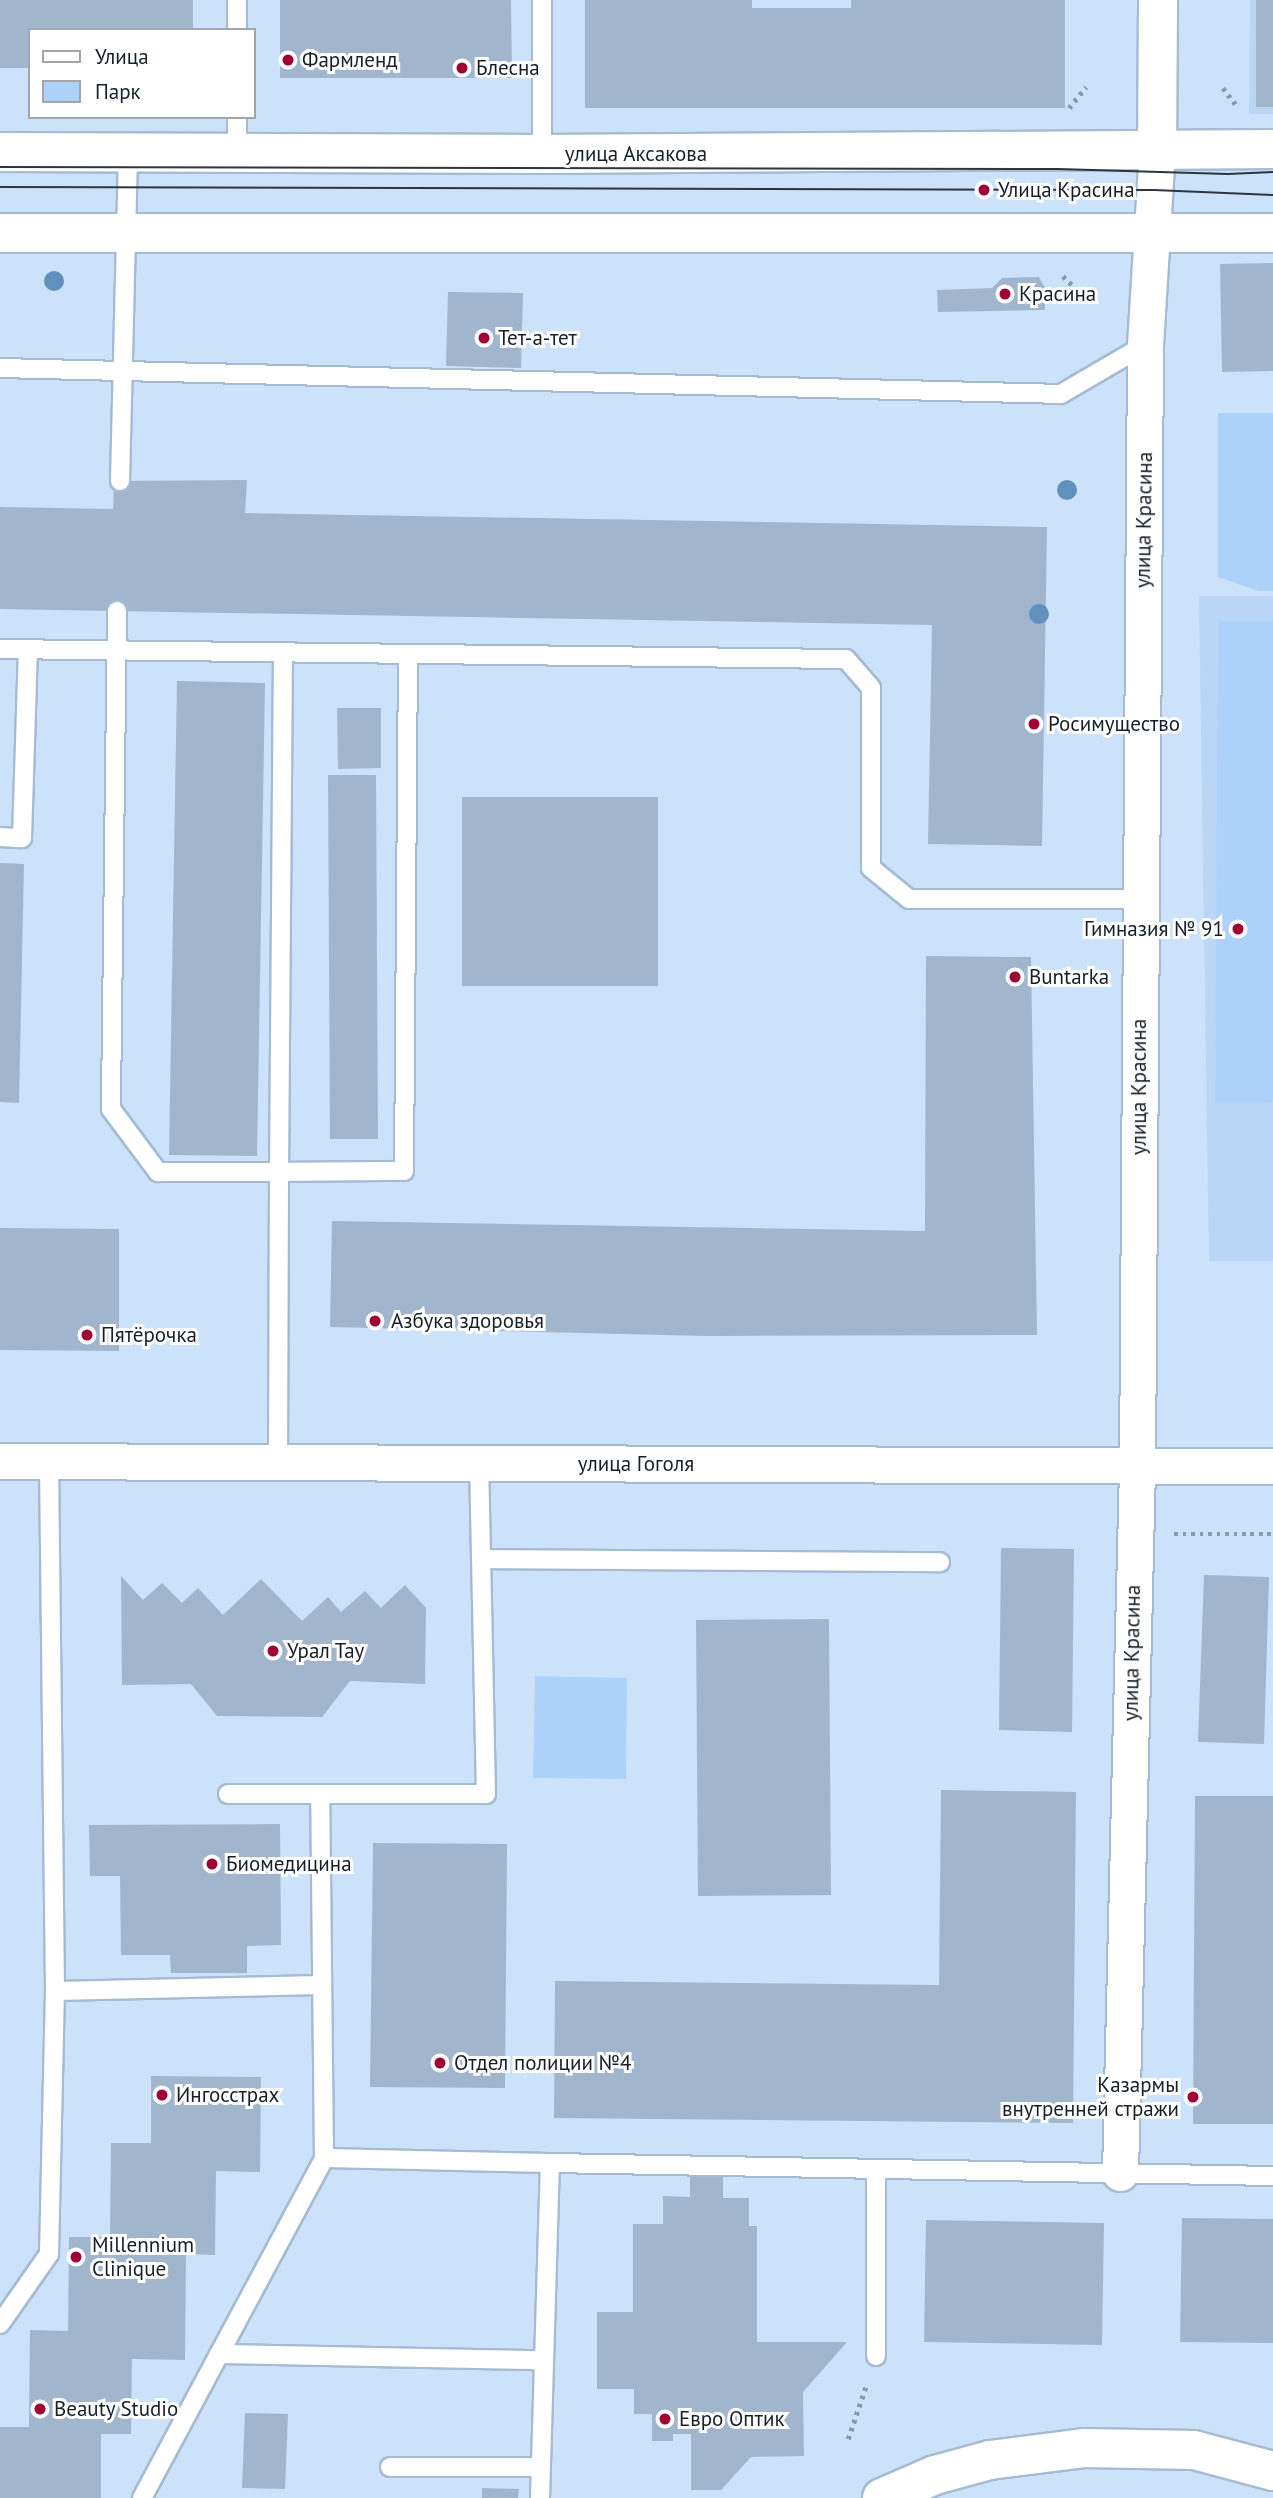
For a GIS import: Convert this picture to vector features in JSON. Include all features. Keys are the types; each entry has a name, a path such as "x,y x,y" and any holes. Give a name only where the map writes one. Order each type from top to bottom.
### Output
{"street":[{"name":"улица Красина","path":"1120,2173 1137,1466 1145,345 1157,149 1158,0"},
{"name":"улица Аксакова","path":"0,152 128,154 237,135 542,154 1273,149"},
{"path":"0,233 1273,233"},
{"name":"улица Гоголя","path":"0,1461 1273,1466"},
{"path":"882,2498 935,2474 990,2460 1085,2448 1194,2450 1273,2471"}],"lane":[{"path":"237,0 237,28"},
{"path":"542,0 542,154"},
{"path":"120,481 128,154"},
{"path":"0,368 1060,394 1145,345"},
{"path":"117,611 111,1109 158,1172 404,1171 408,654"},
{"path":"0,649 846,659 872,688 871,868 909,899 1140,899"},
{"path":"0,838 22,838 28,650"},
{"path":"278,1462 283,653"},
{"path":"0,2324 49,2254 55,1992 49,1461"},
{"path":"228,1794 486,1794 479,1463"},
{"path":"481,1559 940,1562"},
{"path":"142,2498 324,2158 320,1794"},
{"path":"55,1992 322,1985"},
{"path":"324,2158 1273,2176"},
{"path":"540,2498 550,2163"},
{"path":"876,2169 876,2357"},
{"path":"219,2354 544,2360"},
{"path":"390,2467 541,2467"}],"path":[{"path":"1223,88 1239,108 1251,108"},
{"path":"1054,268 1088,300"},
{"path":"1135,1533 1273,1534"},
{"path":"848,2439 876,2357"}],"shaded area":[{"path":"1250,0 1273,0 1273,114 1249,114"},
{"name":"Гимназия № 91","path":"1199,596 1273,596 1273,1261 1209,1261"}],"green space":[{"path":"1218,413 1273,413 1273,591 1258,591 1218,577"},
{"path":"1218,621 1273,621 1273,1100 1270,1103 1215,1103"},
{"path":"535,1676 627,1678 626,1779 533,1778"}],"building":[{"path":"0,0 193,0 193,28 28,28 28,68 0,68"},
{"path":"280,0 511,0 512,78 280,78"},
{"path":"585,0 752,0 752,8 851,8 851,0 1065,0 1065,108 585,108"},
{"path":"1256,0 1273,0 1273,107 1256,107"},
{"path":"1273,263 1273,371 1222,372 1220,264"},
{"path":"1039,277 1045,288 1045,310 938,312 937,290 992,288 1002,278"},
{"path":"448,292 523,293 521,368 446,366"},
{"path":"247,480 245,513 1047,527 1042,846 928,844 932,625 0,609 0,507 113,509 114,481"},
{"path":"177,681 265,683 257,1156 169,1155"},
{"path":"337,708 381,708 381,768 338,769"},
{"path":"328,775 376,775 378,1139 330,1139"},
{"path":"462,797 658,797 658,986 462,986"},
{"path":"0,863 24,864 19,1103 0,1102"},
{"path":"926,956 1031,957 1037,1335 706,1336 330,1327 332,1221 925,1231"},
{"path":"0,1228 119,1229 119,1351 0,1350"},
{"path":"1001,1548 1074,1549 1072,1732 999,1730"},
{"path":"1204,1575 1269,1577 1264,1744 1198,1742"},
{"name":"Урал Тау","path":"121,1576 143,1600 162,1583 182,1603 198,1588 223,1615 261,1579 302,1621 328,1597 341,1612 365,1591 381,1608 405,1585 426,1608 425,1684 350,1681 322,1717 217,1716 191,1684 122,1685"},
{"path":"829,1619 831,1895 698,1896 696,1620"},
{"path":"941,1790 1076,1792 1073,2123 554,2118 555,1981 939,1985"},
{"path":"1195,1796 1273,1796 1273,2124 1193,2124"},
{"path":"280,1824 281,1945 247,1946 247,1973 171,1973 170,1955 121,1955 120,1876 90,1876 89,1825"},
{"path":"373,1843 507,1844 505,2088 370,2087"},
{"path":"151,2076 261,2077 260,2172 216,2171 215,2255 186,2254 185,2360 132,2359 131,2434 101,2434 101,2498 0,2498 0,2427 29,2427 30,2330 68,2331 69,2237 110,2237 111,2143 151,2143"},
{"path":"690,2177 723,2177 723,2198 749,2198 749,2226 757,2226 757,2342 847,2342 803,2392 804,2456 751,2457 721,2490 691,2490 691,2434 673,2434 673,2441 652,2441 652,2414 634,2414 634,2389 597,2389 597,2312 633,2312 633,2224 663,2224 663,2196 690,2197"},
{"path":"1182,2218 1273,2219 1273,2343 1180,2342"},
{"path":"926,2220 1104,2223 1102,2345 924,2342"},
{"path":"245,2413 288,2414 285,2489 242,2488"},
{"path":"482,2488 519,2489 518,2498 482,2498"}],"tram line":[{"path":"0,167 1058,169 1228,174 1273,172"},
{"path":"0,187 1154,190 1273,195"}],"place":[{"name":"Фармленд","path":"288,60"},
{"name":"Блесна","path":"462,68"},
{"name":"Улица Красина","path":"984,190"},
{"name":"Красина","path":"1005,294"},
{"name":"Тет-а-тет","path":"484,338"},
{"name":"Росимущество","path":"1034,724"},
{"name":"Гимназия № 91","path":"1238,929"},
{"name":"Buntarka","path":"1015,977"},
{"name":"Азбука здоровья","path":"375,1321"},
{"name":"Пятёрочка","path":"87,1335"},
{"name":"Урал Тау","path":"273,1651"},
{"name":"Биомедицина","path":"212,1864"},
{"name":"Отдел полиции №4","path":"440,2063"},
{"name":"Ингосстрах","path":"162,2095"},
{"name":"Казармы внутренней стражи","path":"1193,2097"},
{"name":"Millennium Clinique","path":"76,2257"},
{"name":"Beauty Studio","path":"40,2409"},
{"name":"Евро Оптик","path":"665,2419"}]}
